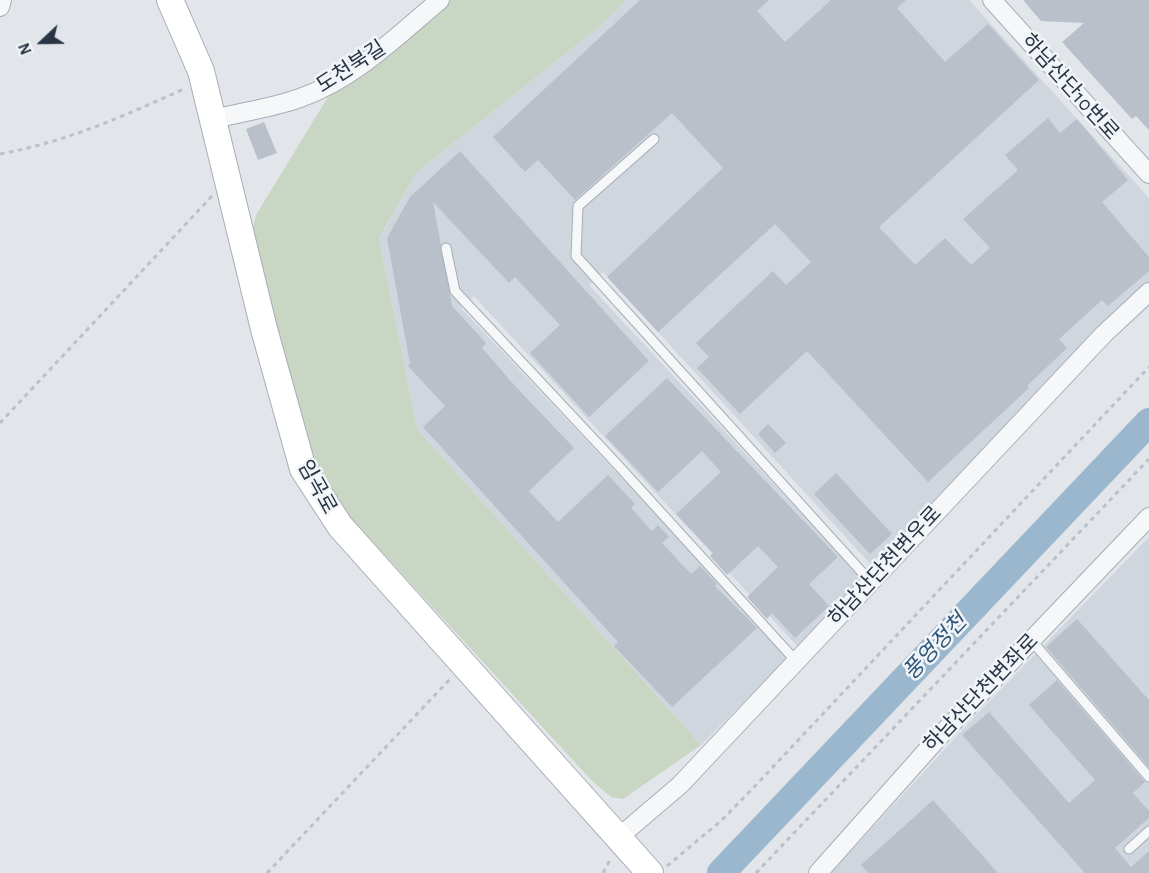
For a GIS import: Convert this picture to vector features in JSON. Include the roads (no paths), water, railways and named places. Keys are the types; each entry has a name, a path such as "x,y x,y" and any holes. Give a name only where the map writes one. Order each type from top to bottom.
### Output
{"main road":[{"name":"임곡로","path":"170,0 204,81 227,180 303,469 340,526 625,846 656,872"}],"street":[{"path":"0,7 2,0"},
{"name":"도천북길","path":"214,119 299,98 336,82 369,60 440,0"},
{"name":"하남산단10번로","path":"992,0 1149,174"},
{"name":"하남산단천변우로","path":"625,846 870,581 1104,334 1149,292"},
{"name":"하남산단천변좌로","path":"818,873 937,739 1149,517"}],"lane":[{"path":"654,139 578,206 576,256 870,581"},
{"path":"446,248 455,291 616,462 796,661"},
{"path":"1031,640 1149,777"},
{"path":"1128,849 1149,831"}],"waterway":[{"name":"풍영정천","path":"721,873 1149,422"}]}
